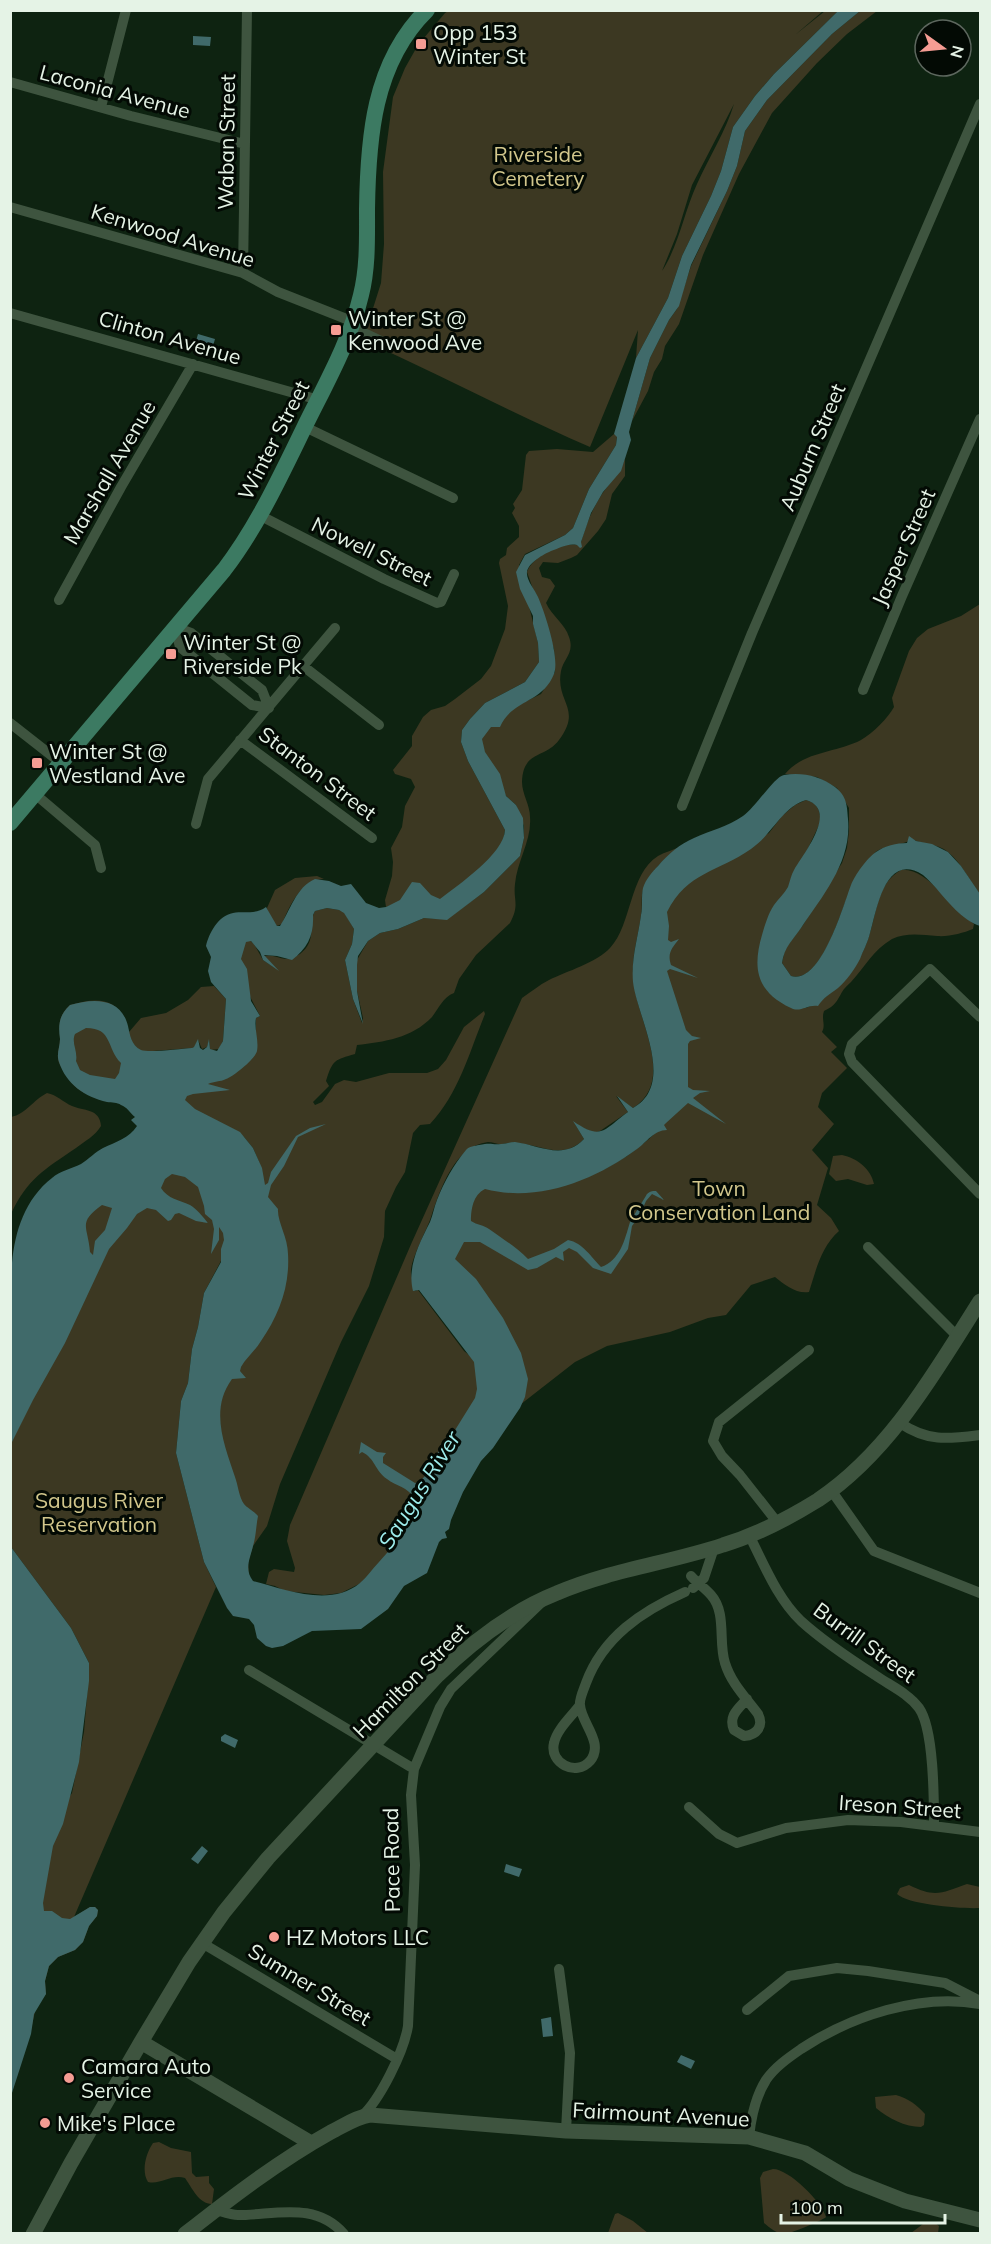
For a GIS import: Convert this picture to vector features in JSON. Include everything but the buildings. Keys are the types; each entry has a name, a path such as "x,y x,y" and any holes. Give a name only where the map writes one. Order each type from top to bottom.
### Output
{"main road":[{"name":"Winter Street","path":"10,823 235,556 319,400 354,322 365,276 369,156 375,111 391,61 413,24 427,10"},
{"name":"Hamilton Street","path":"33,2234 141,2042 202,1943 248,1881 373,1745 463,1652 498,1625 548,1597 580,1584 714,1548 749,1535 818,1500 863,1462 900,1423 981,1301"},
{"path":"141,2042 311,2143"},
{"name":"Fairmount Avenue","path":"361,2117 373,2115 566,2131 749,2137 805,2153 849,2179 905,2201 981,2220"},
{"name":"Pace Road","path":"185,2234 291,2156 361,2117"}],"street":[{"path":"101,107 126,10"},
{"name":"Waban Street","path":"243,273 247,10"},
{"name":"Laconia Avenue","path":"10,82 131,116 245,144"},
{"name":"Auburn Street","path":"682,806 749,641 981,104"},
{"name":"Kenwood Avenue","path":"10,207 243,273 278,292 354,322 362,332 381,341"},
{"name":"Clinton Avenue","path":"12,316 319,400"},
{"name":"Marshall Avenue","path":"59,600 121,487 193,364"},
{"name":"Jasper Street","path":"863,690 981,420"},
{"path":"305,427 453,498"},
{"name":"Nowell Street","path":"259,515 393,584 437,603 441,603 454,574"},
{"path":"175,627 191,633 262,690 268,708"},
{"path":"175,627 180,647 252,705 268,708"},
{"path":"196,824 208,779 335,628"},
{"path":"303,666 379,725"},
{"path":"10,723 61,763"},
{"name":"Stanton Street","path":"240,740 372,838"},
{"path":"35,794 95,845 101,868"},
{"path":"981,1017 930,969 852,1044 849,1054 852,1062 981,1194"},
{"path":"868,1247 958,1337"},
{"path":"777,1522 712,1441 719,1422 809,1350"},
{"path":"900,1423 928,1438 981,1435"},
{"path":"831,1490 874,1551 981,1593"},
{"name":"Burrill Street","path":"749,1535 779,1592 798,1618 864,1668 903,1694 920,1709 932,1768 934,1825"},
{"path":"580,1705 595,1743 595,1752 585,1765 573,1768 558,1761 554,1753 554,1745 556,1737 580,1705 594,1665 614,1637 647,1611 685,1592 689,1585 707,1570 714,1548"},
{"path":"685,1556 695,1580 711,1595 717,1605 724,1661 731,1677 747,1699"},
{"name":"Pace Road","path":"361,2117 372,2103 397,2059 405,2038 410,1996 415,1858 411,1795 414,1769 440,1707 452,1689 548,1597"},
{"path":"249,1670 414,1769"},
{"name":"Ireson Street","path":"689,1807 719,1834 737,1843 786,1828 824,1822 867,1820 934,1825 981,1832"},
{"name":"Sumner Street","path":"202,1943 397,2059"},
{"path":"747,2010 789,1976 837,1968 945,1983 981,2003"},
{"path":"559,1969 570,2053 566,2131"},
{"path":"749,2137 758,2097 769,2076 785,2061 822,2035 887,2009 949,2002 981,2003"},
{"path":"216,2210 239,2215 284,2211 310,2214 330,2222 344,2234"}],"green space":[{"name":"Riverside Cemetery","path":"450,10 823,11 795,35 825,11 838,11 774,74 733,127 721,171 682,256 668,298 636,358 638,330 590,447 363,340 381,283 384,244 383,172 393,97 418,45","holes":["734,104 697,184 673,250 662,271 677,234 692,185"]},
{"path":"860,11 877,11 847,34 817,63 772,113 739,174 703,255 679,324 665,346 648,391 632,421 650,358 677,309 691,266 727,191 737,166 745,131 767,100 832,34"},
{"path":"614,434 617,436 616,445 589,489 573,528 565,535 525,554 519,565 538,643 539,662 525,682 485,703 462,730 461,742 468,761 505,830 502,847 452,898 396,903 386,907 385,900 392,876 391,848 402,827 405,806 415,787 411,779 395,774 393,770 412,746 412,736 423,717 431,710 445,706 455,699 481,679 491,666 505,629 508,606 499,563 500,559 506,555 507,548 519,537 519,526 512,513 515,508 513,504 522,490 526,455 529,451 557,449 593,452"},
{"path":"625,459 625,476 612,494 606,519 598,531 577,555 558,563 543,562 539,568 542,577 550,579 555,586 546,603 565,628 571,647 562,667 560,682 569,712 569,720 559,740 530,760 523,772 522,786 530,813 530,826 516,875 513,917 510,923 476,955 459,979 454,993 444,1000 432,1017 416,1030 397,1038 357,1045 355,1054 339,1059 333,1064 326,1081 329,1086 313,1102 315,1105 322,1102 335,1084 344,1080 356,1082 389,1073 427,1073 438,1069 446,1060 464,1027 484,1011 485,1014 468,1058 449,1099 430,1124 420,1125 413,1133 405,1172 385,1211 384,1237 369,1286 341,1342 280,1484 267,1526 253,1546 248,1562 249,1575 216,1418 264,1190 259,1162 253,1148 244,1137 213,1123 154,1080 256,1039 256,1018 260,1016 239,975 242,933 254,944 263,960 275,968 264,956 286,959 300,954 311,938 315,911 327,908 344,912 354,929 352,944 345,960 353,999 362,1023 357,991 357,960 368,941 380,933 398,929 424,918 447,919 484,892 520,856 524,826 516,805 506,796 489,770 477,725 541,694 555,672 554,649 527,572 535,561 548,551 578,545 581,542 595,505"},
{"path":"980,604 980,894 957,861 939,847 912,839 881,849 874,854 851,890 827,947 819,960 811,970 801,976 791,976 782,963 785,949 842,863 847,848 849,808 837,788 817,777 785,774 801,761 861,740 875,729 894,707 892,698 909,651 917,638 928,629 961,616"},
{"name":"Town Conservation Land","path":"806,800 818,808 820,823 763,943 806,1008 827,996 853,969 865,947 882,891 893,876 901,870 911,871 930,882 974,924 973,929 951,935 909,935 885,943 844,989 835,1003 824,1011 822,1032 837,1047 831,1052 847,1068 822,1093 818,1107 834,1124 812,1150 828,1168 817,1205 831,1218 839,1231 823,1252 809,1292 795,1290 775,1277 751,1285 726,1315 708,1318 670,1332 607,1346 575,1362 516,1408 450,1288 459,1231 477,1188 605,1169 649,1139 670,1118 662,966 667,908 677,889 769,833 782,816 795,805"},
{"path":"680,847 654,870 642,894 642,912 633,975 653,1067 652,1082 646,1096 633,1108 616,1096 628,1112 594,1133 575,1124 584,1139 568,1149 551,1150 524,1144 488,1142 476,1145 466,1152 457,1160 444,1182 413,1261 411,1273 415,1291 418,1290 464,1351 476,1361 490,1387 390,1552 361,1583 341,1593 324,1595 285,1591 266,1584 269,1572 274,1569 294,1572 295,1568 287,1541 290,1525 412,1242 522,998 545,982 589,962 610,948 623,926 641,875 658,856"},
{"path":"317,876 324,879 316,880 302,889 292,902 282,924 277,926 268,914 267,908 275,890 295,878"},
{"path":"214,986 226,999 223,1041 219,1049 210,1050 209,1040 207,1047 202,1049 198,1040 192,1048 153,1051 125,1060 108,1102 77,1088 59,1064 60,1021 70,1005 91,1001 108,1002 121,1012 129,1032 141,1018 166,1013 188,1000 201,987"},
{"path":"47,1093 72,1106 94,1113 98,1116 101,1126 90,1138 55,1162 30,1183 11,1214 11,1117 21,1113"},
{"path":"842,1155 862,1165 870,1174 874,1184 867,1185 848,1179 836,1181 829,1174 833,1156"},
{"name":"Saugus River Reservation","path":"187,1160 231,1242 204,1293 192,1349 188,1383 181,1401 176,1453 204,1562 216,1587 74,1917 90,1907 98,1910 97,1916 89,1926 83,1942 75,1950 58,1957 49,1966 45,1981 46,1994 36,2007 32,2025 11,1881 72,1793 84,1732 89,1663 71,1628 11,1547 10,1444 22,1421 86,1213"},
{"path":"967,1884 980,1887 980,1908 924,1904 897,1894 900,1888 909,1885 926,1892 938,1893"},
{"path":"896,2095 912,2102 925,2114 924,2125 915,2127 903,2124 876,2108 875,2097"},
{"path":"159,2142 171,2148 191,2152 192,2173 196,2177 209,2176 209,2183 214,2189 212,2204 203,2201 185,2178 175,2177 153,2183 148,2182 145,2173 146,2157 153,2143"},
{"path":"773,2169 787,2174 804,2187 818,2203 826,2217 786,2234 771,2229 764,2223 760,2178 763,2172"},
{"path":"618,2213 648,2233 608,2233 615,2214"},
{"path":"934,2222 939,2226 938,2233 911,2233 923,2224"}],"water":[{"name":"Saugus River","path":"838,11 860,11 832,34 767,100 745,131 737,166 691,265 679,306 669,320 650,358 629,432 631,440 621,471 603,492 591,513 581,542 582,547 570,545 551,551 537,559 528,569 528,578 541,604 551,636 555,657 554,674 542,691 512,711 500,727 491,727 482,739 485,752 500,774 506,796 516,805 523,818 524,838 520,856 484,892 447,920 424,918 398,929 380,933 368,941 358,956 357,965 357,991 363,1024 353,999 345,960 352,944 354,929 344,913 327,908 315,911 309,940 292,960 264,955 279,971 263,960 251,941 246,942 241,959 247,969 251,1001 260,1016 256,1018 257,1051 248,1063 234,1074 224,1080 208,1084 230,1090 193,1094 187,1096 185,1100 195,1109 240,1132 253,1148 262,1168 265,1185 268,1183 271,1172 296,1136 310,1128 326,1124 298,1137 284,1166 271,1185 268,1197 278,1209 288,1248 285,1289 278,1310 267,1331 241,1367 240,1371 246,1378 232,1379 221,1403 221,1428 240,1494 244,1504 258,1516 248,1564 253,1581 307,1594 335,1594 348,1590 365,1578 401,1533 414,1498 409,1491 383,1476 366,1455 362,1452 359,1454 361,1442 377,1452 386,1453 383,1463 415,1483 419,1482 425,1476 428,1463 447,1443 475,1398 477,1389 474,1362 419,1290 413,1291 413,1264 418,1247 446,1180 457,1161 469,1148 515,1142 551,1150 568,1149 584,1139 573,1121 590,1131 602,1131 628,1112 617,1096 633,1108 646,1097 652,1083 653,1067 651,1049 633,982 633,965 642,912 643,888 651,873 670,853 689,840 725,826 743,816 780,777 791,774 811,776 829,783 842,794 847,806 848,834 846,849 835,876 785,952 782,963 791,976 802,976 812,969 821,957 853,881 865,862 883,848 907,843 909,836 916,841 932,844 948,852 961,866 980,894 980,926 961,915 923,875 910,870 900,871 891,877 885,886 867,943 850,975 818,1006 794,1009 780,1002 764,987 758,969 759,947 770,912 788,887 793,872 816,832 819,813 815,805 806,800 790,809 751,849 704,874 684,889 667,912 668,940 671,942 679,939 671,951 670,961 671,965 698,978 670,969 667,971 686,1030 692,1036 701,1038 690,1041 688,1044 688,1087 693,1090 710,1091 700,1093 693,1098 726,1124 688,1103 664,1125 667,1130 654,1134 621,1160 584,1179 545,1191 505,1193 485,1189 478,1195 472,1207 471,1221 487,1228 528,1259 554,1249 568,1240 582,1247 601,1267 617,1255 630,1222 647,1194 656,1191 664,1200 652,1194 646,1201 632,1226 628,1249 611,1274 593,1268 577,1252 569,1248 563,1252 564,1261 556,1257 537,1268 528,1270 480,1242 464,1242 455,1259 476,1279 503,1318 521,1353 528,1379 525,1397 520,1408 493,1448 481,1461 463,1492 449,1529 445,1532 447,1538 439,1542 427,1573 404,1586 388,1609 361,1629 312,1631 283,1646 272,1648 257,1638 254,1625 249,1619 233,1616 204,1562 176,1453 181,1401 188,1383 192,1349 204,1293 221,1262 224,1240 219,1227 219,1240 211,1254 214,1229 212,1220 205,1214 198,1187 185,1177 172,1174 165,1179 161,1188 170,1197 192,1206 208,1223 196,1221 179,1213 168,1221 156,1210 147,1208 137,1214 109,1249 65,1343 11,1444 12,1263 23,1216 35,1196 52,1178 81,1164 100,1150 126,1137 137,1126 131,1120 135,1117 125,1107 118,1103 91,1097 66,1077 58,1059 60,1020 70,1005 88,1001 105,1002 113,1005 124,1016 133,1043 141,1050 192,1048 198,1039 200,1048 203,1050 207,1047 209,1039 210,1049 217,1051 223,1041 226,999 211,982 208,971 211,957 206,946 212,931 223,918 233,913 254,912 266,907 277,926 280,926 298,893 315,879 341,886 351,884 366,903 379,908 400,900 412,882 420,883 431,895 440,899 479,868 497,849 505,830 468,761 461,742 462,730 485,703 525,682 539,662 533,616 520,589 516,572 525,555 565,535 573,528 589,489 616,445 617,437 614,434 636,358 668,298 682,256 711,196 721,171 733,127 774,74","holes":["86,1028 101,1031 108,1040 121,1063 115,1079 90,1075 80,1070 76,1061 74,1037","102,1205 112,1208 105,1230 95,1241 93,1255 90,1252 86,1225 89,1216"]},
{"path":"193,36 211,37 210,46 193,45"},
{"path":"198,334 215,339 213,346 196,341"},
{"path":"11,1547 71,1628 89,1663 89,1681 79,1762 63,1824 53,1846 43,1903 44,1911 52,1911 62,1918 70,1919 90,1907 98,1910 83,1942 75,1950 58,1957 49,1966 45,1981 46,1994 34,2014 31,2034 11,2096"},
{"path":"225,1734 238,1740 235,1748 221,1741 221,1737"},
{"path":"202,1846 208,1851 198,1864 191,1859"},
{"path":"506,1864 522,1869 519,1877 504,1872"},
{"path":"551,2017 553,2036 543,2037 541,2019"},
{"path":"681,2055 695,2061 691,2069 677,2062"}],"place":[{"name":"Opp 153 Winter St","path":"421,44"},
{"name":"Winter St @ Kenwood Ave","path":"336,330"},
{"name":"Winter St @ Riverside Pk","path":"171,654"},
{"name":"Winter St @ Westland Ave","path":"37,763"},
{"name":"HZ Motors LLC","path":"274,1937"},
{"name":"Camara Auto Service","path":"69,2078"},
{"name":"Mike's Place","path":"45,2123"}]}
